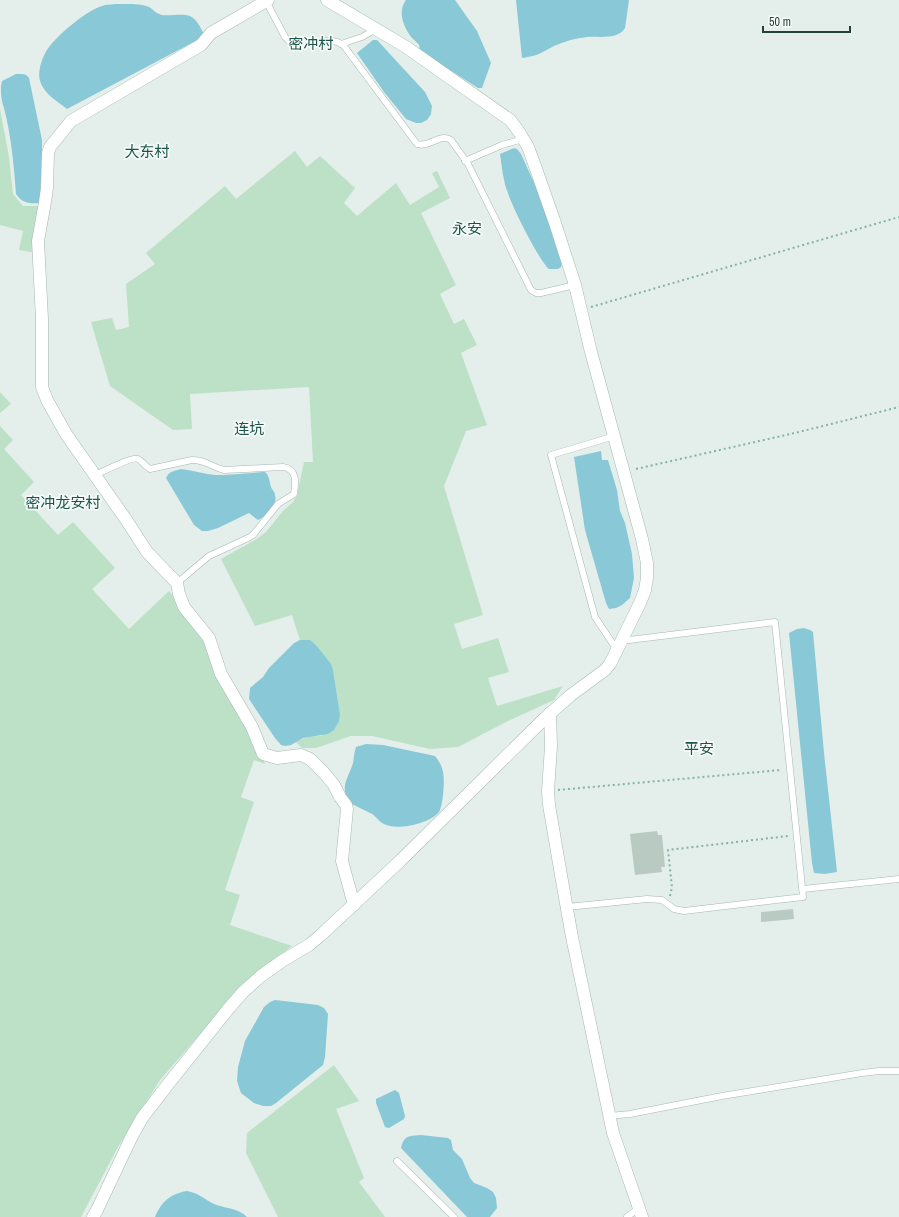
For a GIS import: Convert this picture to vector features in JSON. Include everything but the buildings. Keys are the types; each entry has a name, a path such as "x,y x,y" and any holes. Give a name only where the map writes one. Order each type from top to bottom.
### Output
{"street":[{"path":"267,0 211,32 201,45 71,121 50,147 48,153 47,188 38,241 42,319 42,387 47,400 66,434 147,552 177,583 184,607 210,638 221,674 252,727 263,754 276,758 301,755 310,759 334,784 347,809 342,862 354,905"},
{"path":"93,1217 142,1118 243,992 261,976 282,961 309,945 354,905 550,713 605,670 610,664 619,646 645,590 647,563 625,472 591,352 575,285 555,223 528,148 510,120 406,47 327,0"},
{"path":"550,713 551,746 548,791 549,805 567,907 613,1133 640,1212"}],"lane":[{"path":"267,0 285,37 293,45 326,42 338,42 341,44 418,144 424,145 439,138 448,138 451,140 465,161 531,290 536,293 541,293 575,285"},
{"path":"341,44 362,37 376,29"},
{"path":"465,161 502,145 523,139"},
{"path":"567,907 647,899 662,900 674,909 684,911 803,897 775,622 619,646 595,617 551,455 615,436"},
{"path":"95,475 128,460 136,458 150,469 192,460 199,460 224,470 283,467 292,471 294,474 295,485 294,494 278,504 253,535 208,556 177,583"},
{"path":"803,889 899,879"},
{"path":"609,1116 630,1114 722,1096 879,1070 899,1071"},
{"path":"397,1161 454,1217"},
{"path":"627,1217 640,1212"}],"path":[{"path":"581,310 899,216"},
{"path":"625,472 799,432 899,407"},
{"path":"548,791 790,769"},
{"path":"668,904 672,887 668,850 797,835"}],"green space":[{"path":"0,109 9,157 13,194 23,206 40,206 36,253 19,250 23,231 0,225"},
{"path":"295,151 307,167 320,156 355,188 344,203 357,216 396,183 410,205 439,187 432,173 437,171 450,198 421,213 456,285 440,294 454,324 464,319 477,345 461,353 487,425 466,431 444,486 483,615 454,624 462,649 498,638 509,672 488,678 497,706 563,686 554,700 506,722 458,747 430,749 372,736 351,736 316,748 302,748 296,742 308,737 321,736 340,714 333,670 316,645 307,640 300,640 292,615 255,626 221,559 255,540 266,532 297,496 304,462 313,462 309,387 190,394 192,429 173,430 110,386 91,322 112,318 116,330 129,327 126,284 155,264 146,253 225,186 236,199"},
{"path":"0,392 11,404 0,413"},
{"path":"0,426 13,440 4,449 34,482 21,495 58,535 73,522 115,568 92,589 129,629 169,591 203,635 265,764 254,760 241,797 254,802 225,890 240,895 230,925 292,946 246,981 160,1080 118,1147 81,1217 0,1217"},
{"path":"334,1065 359,1101 336,1109 364,1178 359,1182 385,1217 278,1217 246,1153 247,1133"}],"water":[{"path":"406,0 455,0 477,31 491,63 482,88 478,88 420,51 419,45 409,34 404,25 402,10"},
{"path":"516,0 629,0 625,28 622,32 608,37 587,37 566,41 536,55 522,58"},
{"path":"115,4 142,5 149,7 162,15 190,16 197,22 205,36 67,109 44,90 40,81 39,72 45,54 59,36 81,17 96,8"},
{"path":"373,40 377,40 425,92 432,106 431,114 427,120 421,123 416,123 406,119 384,92 357,53"},
{"path":"16,74 22,74 28,76 29,78 42,140 40,203 26,202 16,194 10,139 1,91 2,81"},
{"path":"514,148 521,154 541,198 562,263 561,267 558,269 549,269 539,256 520,221 506,188 500,154"},
{"path":"601,451 602,460 608,460 617,490 620,511 625,523 632,554 634,578 630,598 622,605 609,609 585,530 574,457"},
{"path":"181,469 215,475 265,472 269,477 271,487 275,494 275,503 265,516 258,520 249,513 218,528 202,531 194,525 166,478 170,473"},
{"path":"804,628 813,632 837,872 825,874 814,873 812,863 789,633 797,629"},
{"path":"300,640 310,640 316,645 331,664 340,714 339,721 334,730 328,734 303,738 291,745 285,746 281,745 275,738 249,699 250,688 263,677 269,668 294,643"},
{"path":"366,744 383,745 435,756 443,770 444,776 443,799 439,812 435,816 423,822 409,826 395,827 384,824 372,814 350,803 345,792 345,788 353,763 354,753 356,747"},
{"path":"275,1000 318,1005 324,1008 328,1014 325,1057 323,1065 276,1103 271,1106 263,1106 254,1103 241,1093 237,1081 238,1067 245,1041 264,1007"},
{"path":"395,1090 399,1093 405,1116 404,1119 389,1128 385,1127 376,1103 376,1099"},
{"path":"421,1135 448,1138 451,1140 453,1150 462,1159 470,1178 474,1183 493,1192 496,1198 497,1208 490,1217 467,1217 401,1148 405,1138"},
{"path":"187,1191 197,1194 217,1205 239,1211 247,1217 155,1217 167,1199 181,1192"}],"district":[{"name":"密冲村","path":"311,43"},
{"name":"大东村","path":"147,151"},
{"name":"永安","path":"467,228"},
{"name":"连坑","path":"249,428"},
{"name":"密冲龙安村","path":"63,502"},
{"name":"平安","path":"699,748"}]}
